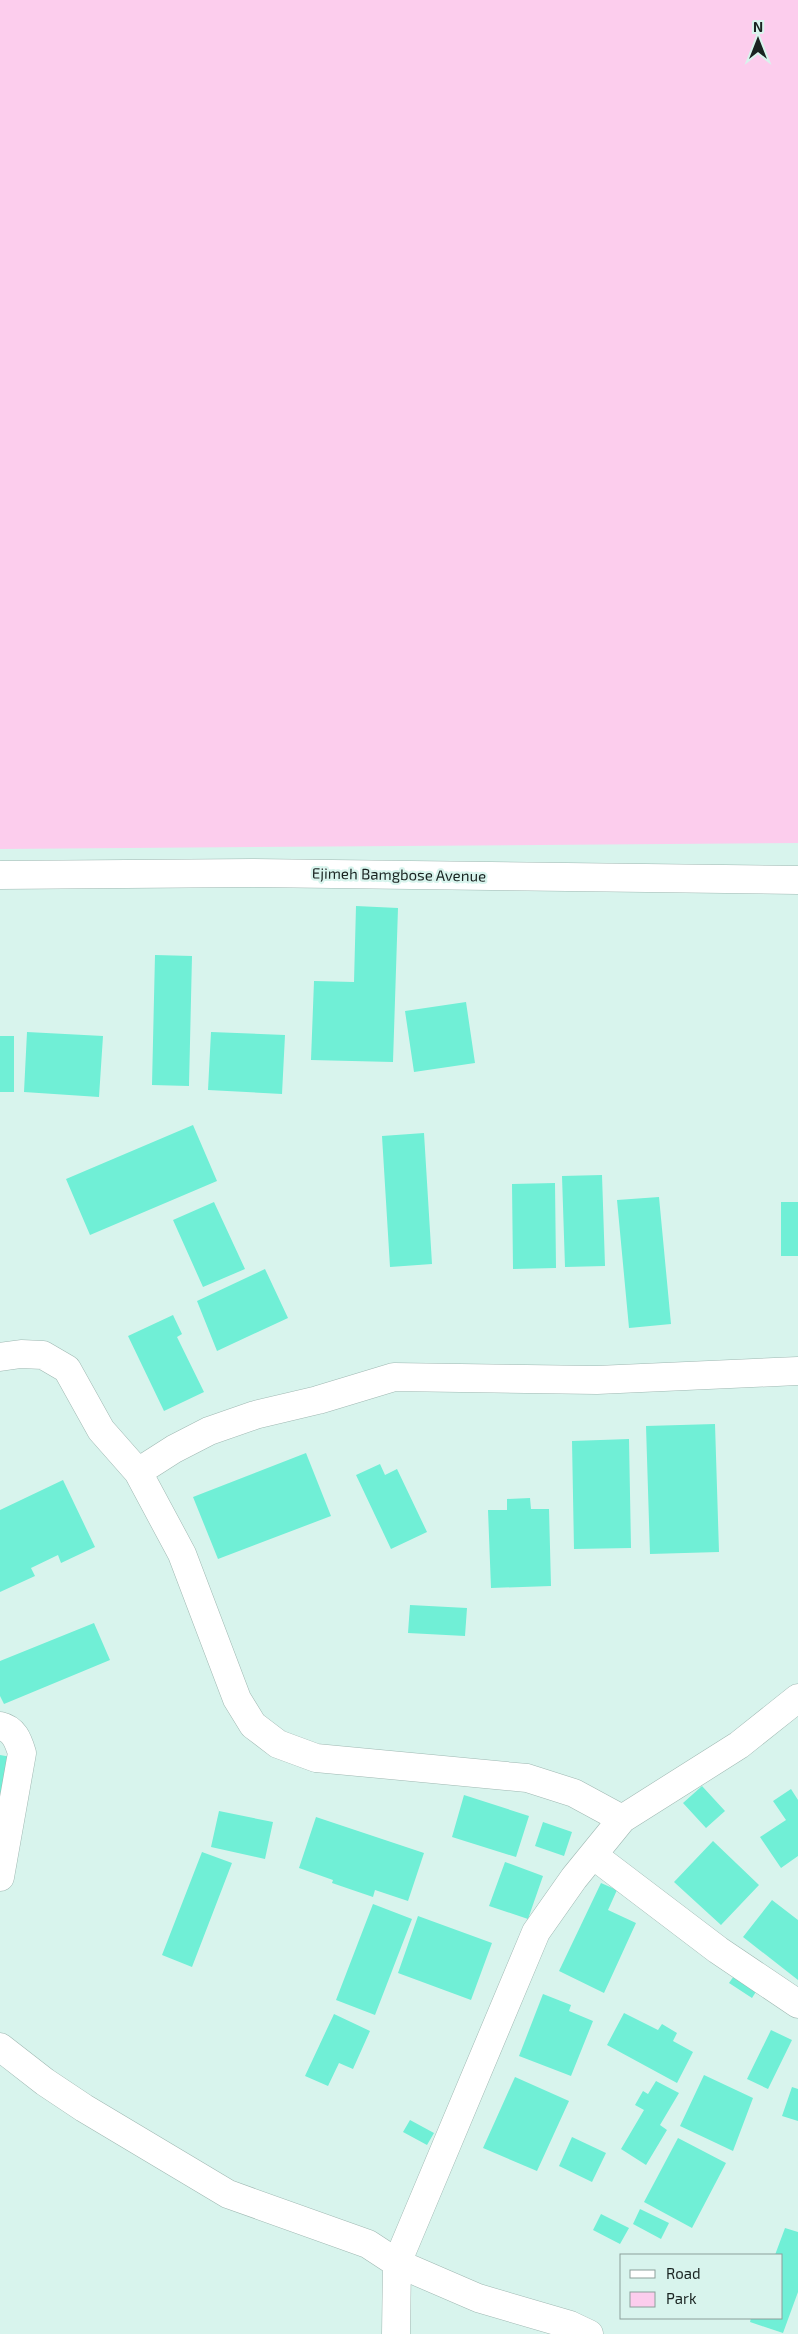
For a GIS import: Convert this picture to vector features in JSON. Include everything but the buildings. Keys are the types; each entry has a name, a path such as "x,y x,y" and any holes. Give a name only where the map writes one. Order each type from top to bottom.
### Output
{"street":[{"name":"Ejimeh Bamgbose Avenue","path":"0,875 252,873 798,880"},
{"path":"0,1358 21,1354 43,1355 67,1369 101,1430 138,1472 182,1554 237,1699 253,1725 278,1744 316,1758 527,1778 574,1793 622,1820"},
{"path":"138,1472 174,1449 210,1432 255,1415 318,1400 394,1378 597,1380 798,1371"},
{"path":"396,2334 396,2263 536,1932 593,1855 622,1820 739,1745 798,1698"},
{"path":"0,1726 7,1727 17,1737 22,1753 0,1877"},
{"path":"593,1855 718,1950 798,2004"},
{"path":"0,2047 45,2082 84,2108 228,2194 368,2244 396,2263 478,2298 570,2325 589,2334"}],"green space":[{"path":"0,0 798,0 798,843 0,849"}]}
